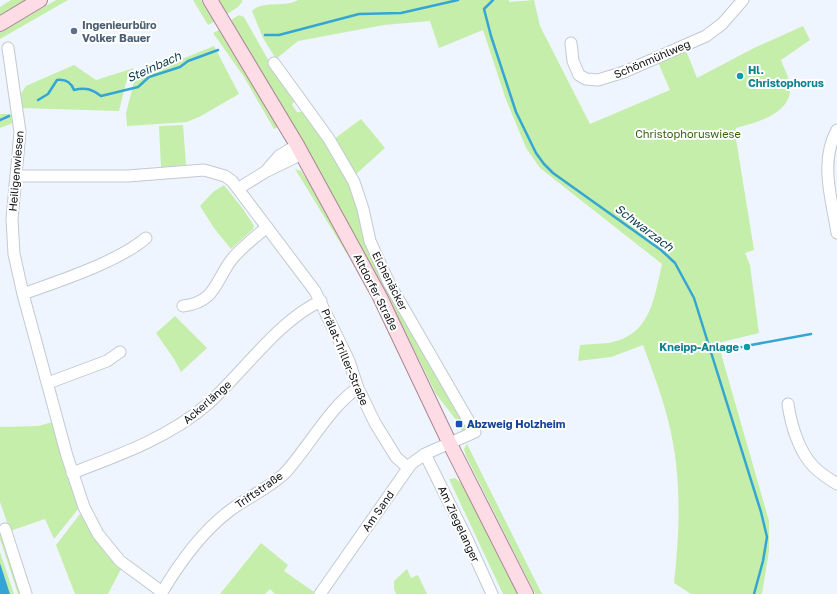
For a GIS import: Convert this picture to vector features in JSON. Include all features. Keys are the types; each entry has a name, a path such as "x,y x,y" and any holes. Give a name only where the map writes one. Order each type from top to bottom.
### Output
{"main road":[{"path":"0,24 40,0"},
{"name":"Altdorfer Straße","path":"210,0 300,149 380,297 450,444 526,594"}],"street":[{"name":"Schönmühlweg","path":"571,43 573,61 579,75 586,79 598,80 624,72 706,36 722,24 744,0"},
{"name":"Heiligenwiesen","path":"8,48 20,125 20,143 13,199 12,231 16,261 23,294 72,473 90,520 110,550 132,572 161,593"},
{"name":"Eichenäcker","path":"274,63 341,158 359,196 370,241 378,262 475,432 450,444"},
{"path":"837,130 831,143 827,158 837,233"},
{"path":"239,188 265,172 279,156 300,149"},
{"name":"Prälat-Triller-Straße","path":"16,176 128,176 204,170 224,176 239,188 267,227 305,275 321,301 349,360 358,388 375,423 396,458 408,468"},
{"path":"183,306 198,303 207,297 218,284 227,266 239,252 267,227"},
{"path":"23,294 113,258 131,249 146,238"},
{"name":"Ackerlänge","path":"72,473 155,439 188,420 230,382 293,318 321,301"},
{"path":"48,383 107,361 120,352"},
{"name":"Triftstraße","path":"161,593 184,560 209,529 228,512 279,478 309,444 341,402 358,388"},
{"path":"788,404 794,431 808,460 819,472 837,484"},
{"name":"Am Sand","path":"320,594 408,468 425,454 450,444"},
{"name":"Am Ziegelanger","path":"425,454 468,541 492,594"},
{"path":"5,529 26,594"}],"green space":[{"path":"11,0 26,0 0,16 0,7"},
{"path":"56,0 68,0 0,39 0,32"},
{"path":"193,0 201,0 214,22 208,25"},
{"path":"219,0 242,0 242,2 238,7 227,14"},
{"name":"Christophoruswiese","path":"298,0 509,0 509,2 534,0 540,26 590,124 670,90 657,60 685,48 697,78 754,48 803,26 810,40 781,60 790,84 789,96 785,104 779,111 771,116 736,128 736,139 754,250 745,253 750,265 759,333 718,343 769,521 769,551 762,594 691,594 674,583 678,542 678,481 676,461 666,411 643,345 611,357 578,361 580,345 608,343 622,339 642,324 653,302 662,264 540,168 526,148 505,97 483,30 439,48 430,21 384,25 298,41 276,59 263,38 252,11 262,6 287,4"},
{"path":"239,15 244,17 270,63 295,100 292,105 297,112 304,112 317,129 345,175 355,197 365,235 466,427 466,430 463,432 460,428 462,426 459,420 457,421 436,394 404,329 325,181 231,20"},
{"path":"219,30 278,127 274,129 244,77 213,33"},
{"path":"214,46 239,94 201,116 187,122 127,126 126,113 135,78"},
{"path":"74,65 96,80 134,68 127,79 119,111 20,108 20,95 26,86"},
{"path":"0,114 12,114 13,123 0,128"},
{"path":"361,119 385,148 355,175 334,139"},
{"path":"183,125 186,165 161,167 159,126"},
{"path":"295,169 301,171 308,181 349,253 347,254"},
{"path":"224,185 254,226 253,229 231,249 214,228 200,206 213,192"},
{"path":"175,316 207,348 181,372 156,333"},
{"path":"53,422 61,457 79,508 54,539 45,519 10,531 0,502 0,427 38,426"},
{"path":"467,444 542,594 535,594 466,456 464,449"},
{"path":"455,478 461,483 518,594 503,594 449,479"},
{"path":"80,514 105,553 121,569 108,594 75,594 56,545"},
{"path":"0,525 23,594 18,594 0,539"},
{"path":"261,543 288,565 284,571 314,592 313,594 275,594 270,589 265,594 220,594"},
{"path":"0,552 14,594 10,594 0,563"},
{"path":"407,569 411,578 418,575 427,594 396,594 394,589 394,581"}],"water":[{"path":"0,563 10,594 0,594"}],"waterway":[{"name":"Steinbach","path":"265,35 279,35 359,14 401,13 458,0"},
{"name":"Schwarzach","path":"493,0 484,9 491,36 516,112 536,153 553,173 661,250 675,263 694,298 761,512 767,537 763,561 754,594"},
{"name":"Steinbach","path":"38,100 48,94 57,80 67,82 74,90 88,89 101,96 138,87 149,77 180,67 188,61 218,50"},
{"name":"Steinbach","path":"0,120 9,116"},
{"path":"751,345 811,334"},
{"path":"711,352 742,347"}],"place":[{"name":"Ingenieurbüro Volker Bauer","path":"74,31"},
{"name":"Hl. Christophorus","path":"740,76"},
{"name":"Kneipp-Anlage","path":"747,347"},
{"name":"Abzweig Holzheim","path":"459,424"}]}
